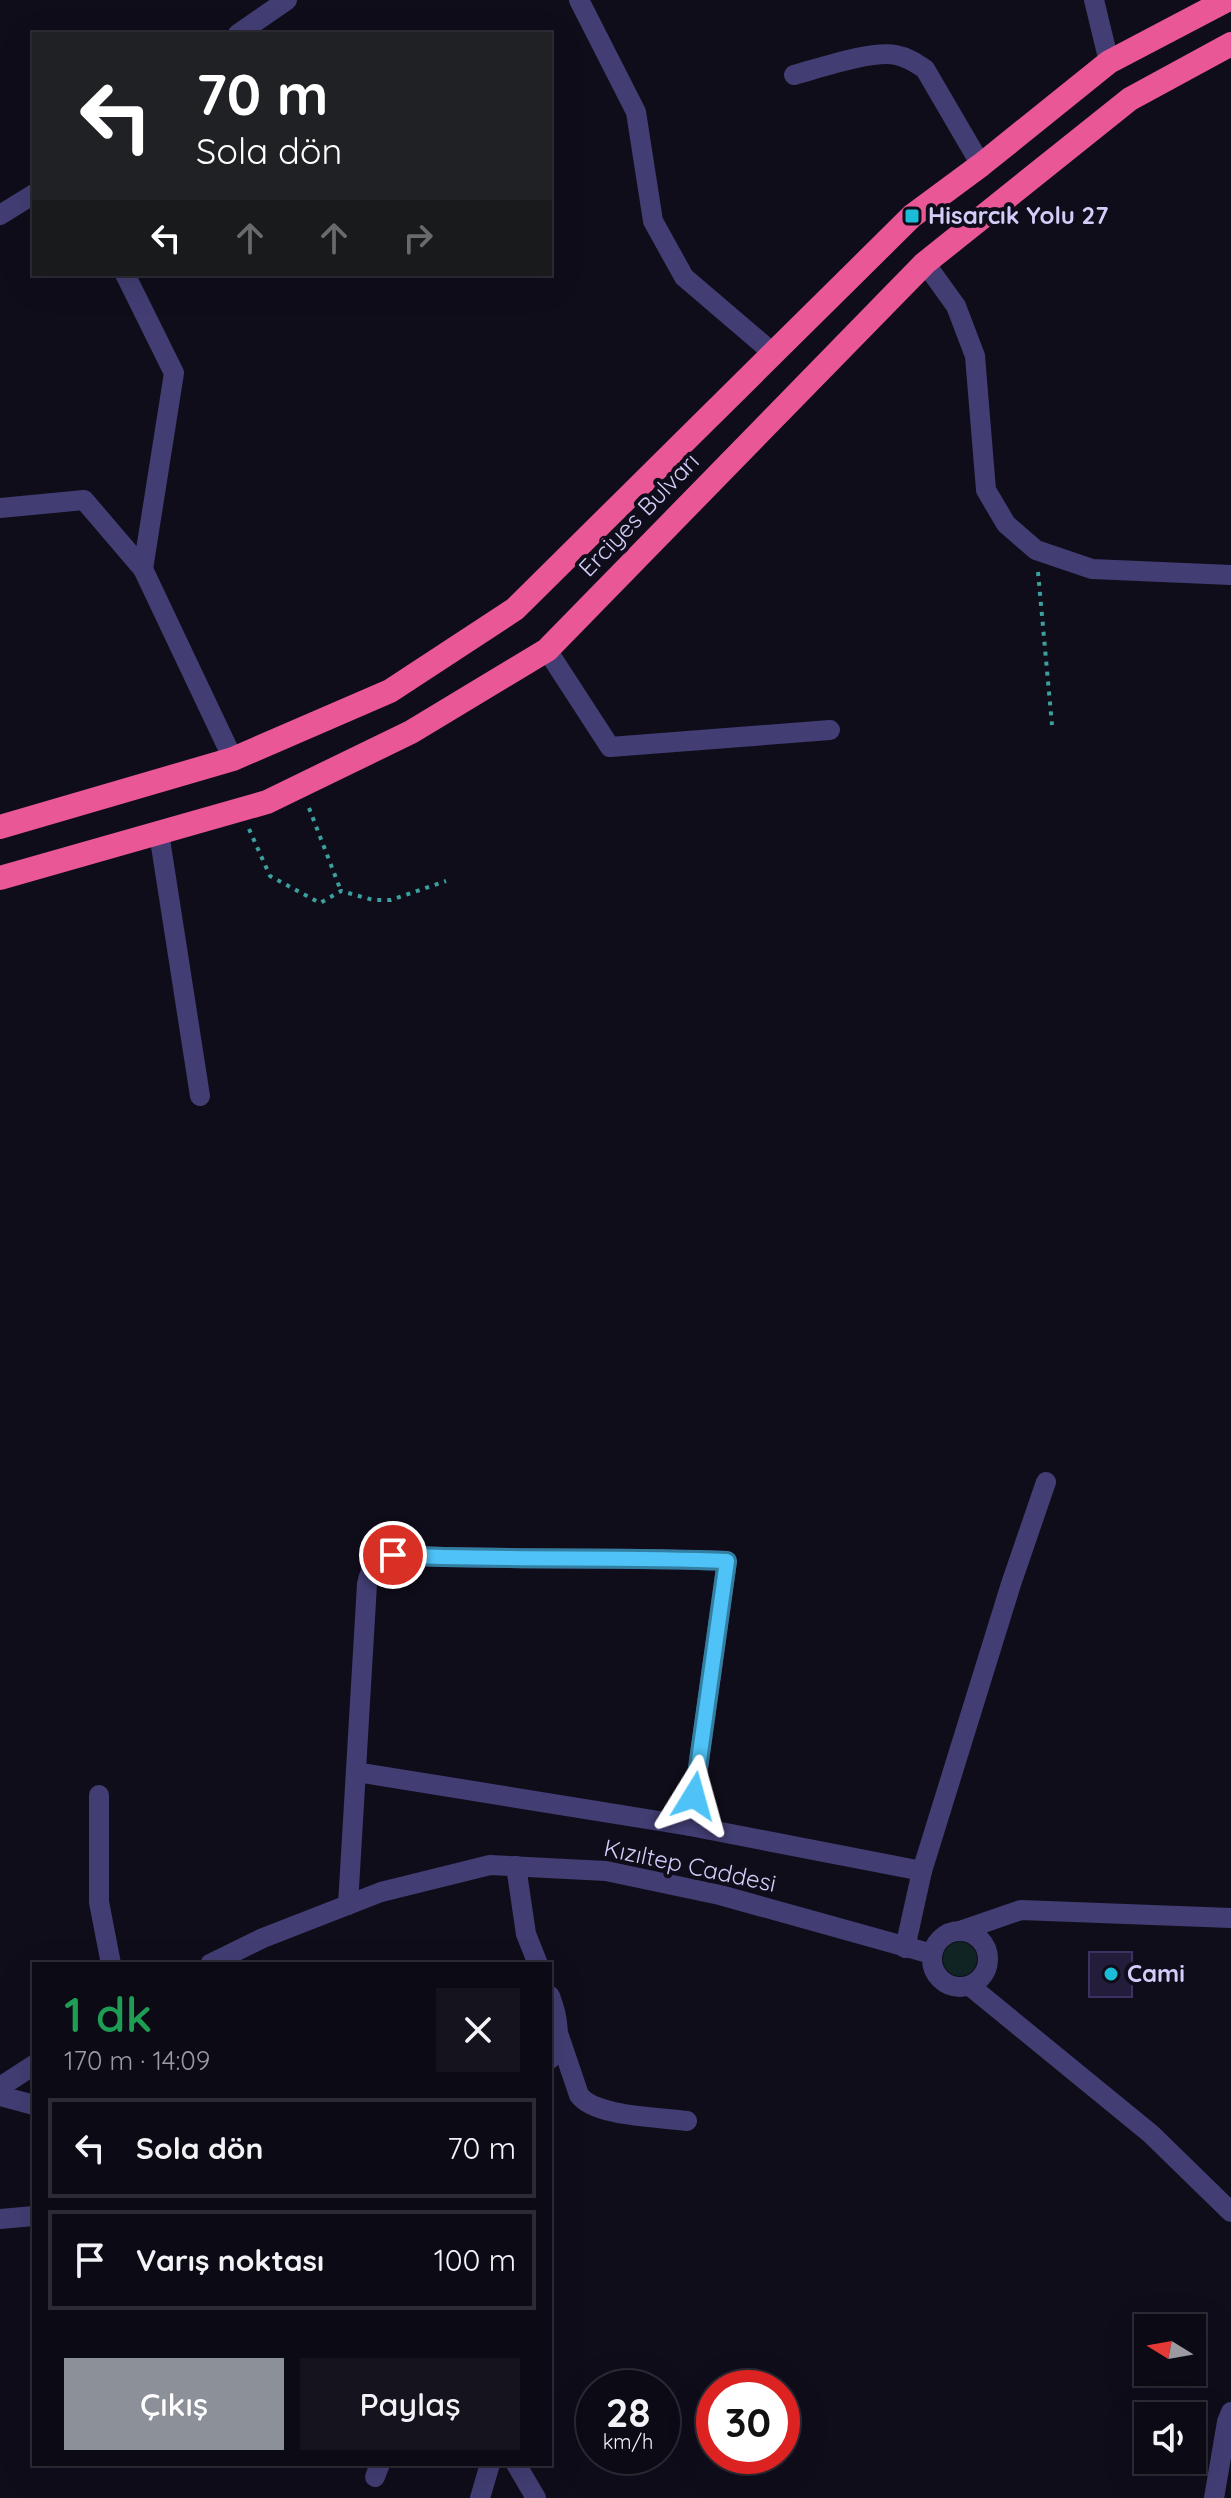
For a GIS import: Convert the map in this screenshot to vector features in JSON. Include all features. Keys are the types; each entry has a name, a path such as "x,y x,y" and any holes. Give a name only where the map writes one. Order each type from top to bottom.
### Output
{"highway":[{"name":"Erciyes Bulvarı","path":"0,827 233,759 390,691 515,609 912,216 1109,62 1227,0"},
{"name":"Erciyes Bulvarı","path":"0,878 241,811 411,732 547,650 925,263 1130,99 1230,48"}],"street":[{"path":"241,32 287,0"},
{"path":"579,0 636,112 653,221 684,277 773,353"},
{"path":"1094,0 1109,62"},
{"path":"794,75 881,54 912,60 925,69 981,165"},
{"path":"0,215 32,195"},
{"path":"925,263 956,306 975,356 986,490 1006,524 1036,550 1092,569 1231,575"},
{"path":"126,276 174,373 143,569"},
{"path":"0,508 84,500 143,569 233,759"},
{"path":"547,650 610,747 830,730"},
{"path":"159,833 200,1096"},
{"path":"905,1948 922,1871 1046,1482"},
{"path":"348,1905 367,1584 372,1568 393,1555 513,1560 659,1558 727,1561 690,1826"},
{"path":"356,1772 690,1826 922,1871"},
{"path":"99,1795 99,1902 111,1962"},
{"name":"Kızıltep Caddesi","path":"214,1962 263,1938 381,1892 490,1865 606,1871 706,1892 932,1954"},
{"path":"516,1866 526,1934 537,1962"},
{"path":"1231,1918 1021,1910 942,1937 932,1954 932,1964 942,1981 951,1986 970,1986 1151,2134 1231,2212"},
{"path":"960,1931 978,1937 988,1954 985,1973 970,1986"},
{"path":"552,2001 558,2033 584,2102 600,2109 687,2121"},
{"path":"552,2052 558,2033"},
{"path":"0,2087 32,2066"},
{"path":"0,2096 32,2104"},
{"path":"0,2219 32,2216"},
{"path":"1214,2498 1231,2412"},
{"path":"480,2498 489,2466"},
{"path":"517,2466 536,2498"}],"path":[{"path":"1036,550 1052,725"},
{"path":"300,786 341,891"},
{"path":"241,811 270,876 320,903 341,891 373,900 391,900 446,881"}],"green space":[{"path":"960,1942 972,1947 977,1959 972,1971 960,1976 948,1971 943,1959 948,1947"}],"building":[{"name":"Cami","path":"1089,1952 1132,1952 1132,1997 1089,1997"}],"place":[{"name":"Hisarcık Yolu 27","path":"912,216"},
{"name":"Cami","path":"1111,1974"}],"route":[{"path":"393,1555 513,1560 659,1558 727,1561 694,1796"}]}
